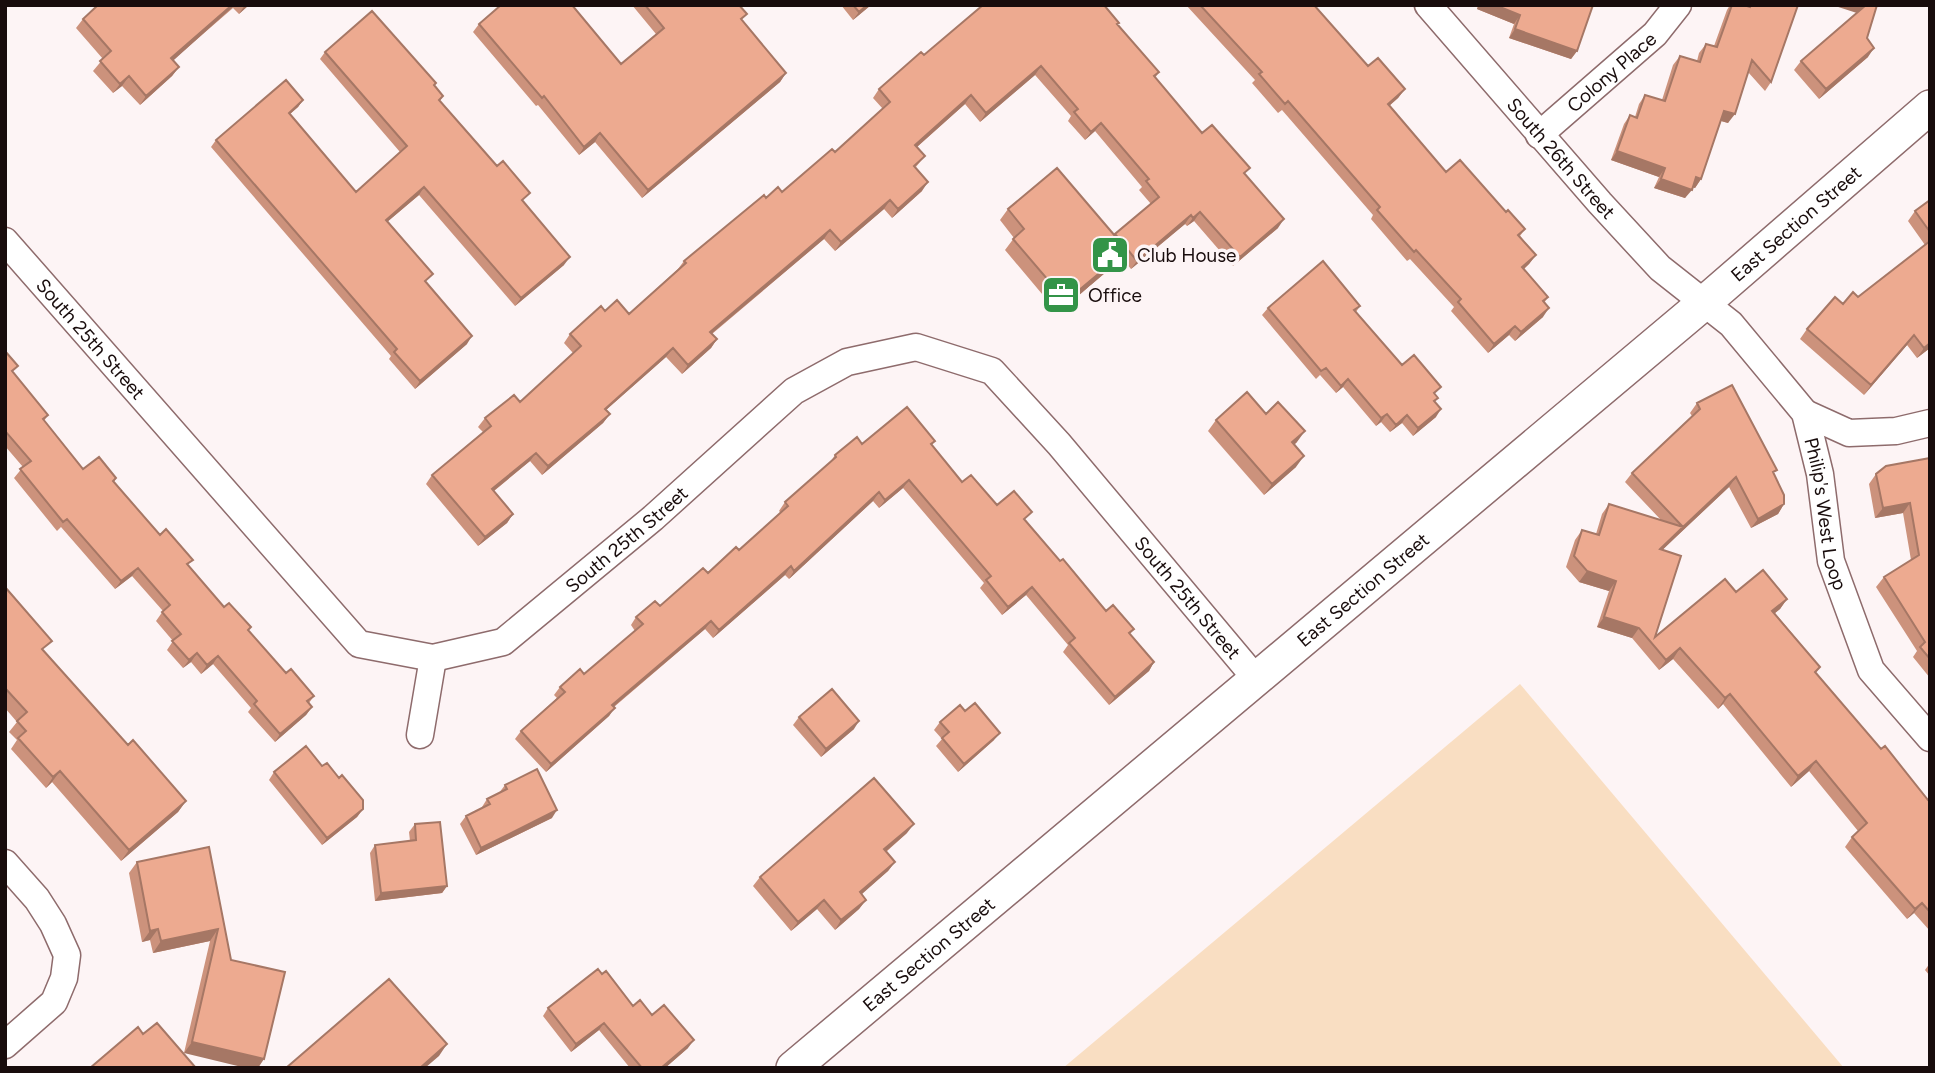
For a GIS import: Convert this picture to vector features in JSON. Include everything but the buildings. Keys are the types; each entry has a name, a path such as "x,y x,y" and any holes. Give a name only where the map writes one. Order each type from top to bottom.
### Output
{"street":[{"name":"South 26th Street","path":"1428,5 1539,135 1660,268 1704,303"},
{"name":"Colony Place","path":"1539,135 1655,34 1678,5"},
{"name":"East Section Street","path":"793,1068 1704,303 1930,107"},
{"name":"South 25th Street","path":"5,241 359,644 433,658 503,642 653,518 794,391 847,362 916,347 992,371 1059,444 1257,680"},
{"name":"Philip's West Loop","path":"1704,303 1737,329 1805,413 1820,474 1830,561 1871,670 1930,738"},
{"path":"1805,413 1849,433 1896,431 1930,423"},
{"path":"419,735 433,658"},
{"path":"5,863 37,899 53,924 67,955 64,978 54,1002 5,1045"}],"shaded area":[{"path":"1520,684 1844,1068 1063,1068"}],"place":[{"name":"Club House","path":"1110,255"},
{"name":"Office","path":"1061,295"}]}
